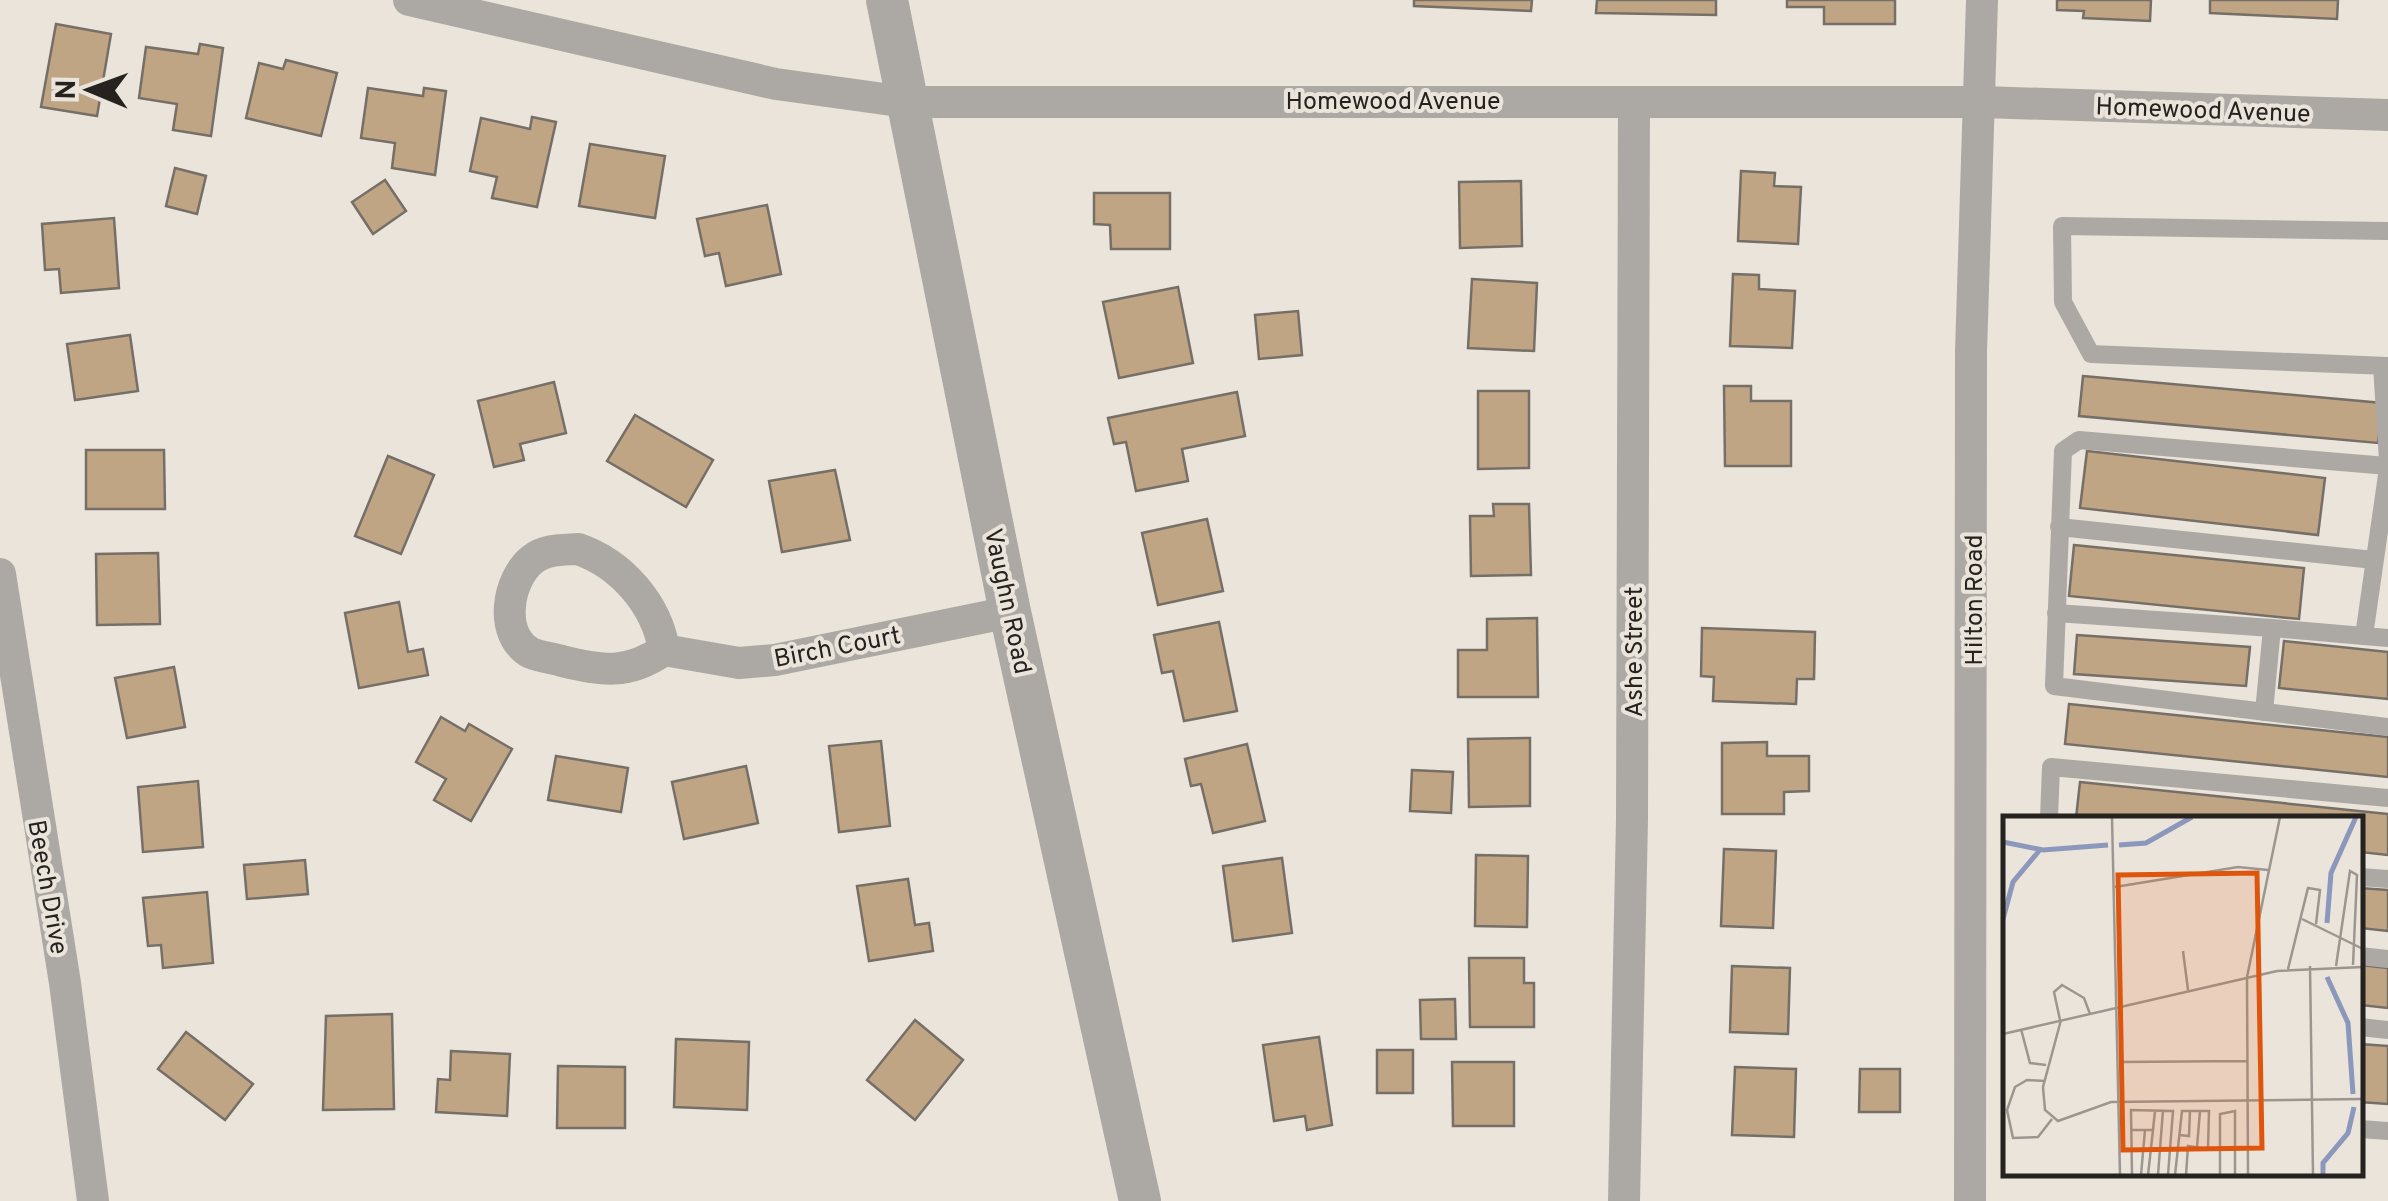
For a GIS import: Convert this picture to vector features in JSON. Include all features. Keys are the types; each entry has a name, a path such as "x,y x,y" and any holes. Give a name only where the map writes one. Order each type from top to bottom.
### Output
{"street":[{"name":"Homewood Avenue","path":"410,0 776,84 906,102 1982,102 2388,115"},
{"name":"Vaughn Road","path":"887,0 1010,612 1140,1201"},
{"name":"Hilton Road","path":"1970,1201 1970,352 1982,102 1982,0"},
{"name":"Ashe Street","path":"1624,1201 1632,819 1634,103"},
{"path":"578,549 596,555 651,608 664,650 645,664 613,671 530,652 516,635 508,608 515,581 533,559 550,551 578,549"},
{"name":"Beech Drive","path":"0,574 65,983 94,1201"},
{"name":"Birch Court","path":"664,650 738,663 775,660 1010,612"}],"lane":[{"path":"2364,636 2388,465 2385,366 2091,354 2063,302 2062,226 2388,231"},
{"path":"2388,465 2079,440 2063,451 2054,686 2388,727"},
{"path":"2059,527 2374,560"},
{"path":"2056,613 2388,638"},
{"path":"2264,712 2272,628"},
{"path":"2049,816 2051,767 2388,798"},
{"path":"2363,877 2388,879"},
{"path":"2363,956 2388,959"},
{"path":"2363,1028 2388,1030"},
{"path":"2363,1128 2388,1131"}],"building":[{"path":"1414,0 1532,0 1531,11 1414,6"},
{"path":"1597,0 1716,0 1716,15 1596,13"},
{"path":"1787,0 1895,0 1895,24 1824,24 1824,7 1787,7"},
{"path":"2057,0 2151,0 2150,21 2083,18 2084,11 2057,10"},
{"path":"2210,0 2338,0 2337,19 2210,13"},
{"path":"56,24 111,34 97,116 41,107"},
{"path":"200,44 223,48 211,136 173,130 177,104 139,98 146,47 198,54"},
{"path":"286,60 337,73 321,136 246,118 259,63 283,69"},
{"path":"368,88 423,96 424,88 446,91 435,175 392,168 395,143 361,138"},
{"path":"532,117 556,122 537,207 492,198 497,177 470,171 481,118 530,129"},
{"path":"590,144 665,156 655,218 579,206"},
{"path":"175,168 206,176 197,214 166,206"},
{"path":"1741,171 1775,173 1774,186 1801,187 1798,244 1738,241"},
{"path":"385,180 406,211 373,234 352,202"},
{"path":"1521,181 1522,246 1460,248 1459,182"},
{"path":"1094,193 1170,193 1170,249 1111,249 1110,225 1094,224"},
{"path":"767,205 781,274 726,286 719,253 705,256 697,219"},
{"path":"114,218 119,288 61,293 59,269 45,270 42,224"},
{"path":"1733,274 1759,275 1759,289 1795,291 1792,348 1730,346"},
{"path":"1472,279 1537,283 1534,351 1468,348"},
{"path":"1178,287 1193,363 1119,378 1103,302"},
{"path":"1298,311 1302,355 1259,359 1255,315"},
{"path":"130,335 138,391 75,400 67,344"},
{"path":"2083,376 2382,403 2378,443 2079,416"},
{"path":"554,382 566,433 520,444 524,460 494,467 478,401"},
{"path":"1724,386 1751,386 1751,401 1791,401 1791,466 1725,466"},
{"path":"1478,391 1529,391 1529,468 1478,469"},
{"path":"1237,392 1245,436 1182,449 1188,481 1136,491 1126,442 1114,444 1108,418"},
{"path":"635,415 713,460 686,507 607,461"},
{"path":"86,450 164,450 165,509 86,509"},
{"path":"2087,451 2325,478 2318,535 2080,508"},
{"path":"388,456 434,475 401,554 355,536"},
{"path":"835,470 850,540 782,552 769,481"},
{"path":"1493,504 1529,504 1531,575 1471,576 1470,516 1494,516"},
{"path":"1207,519 1223,591 1158,605 1142,533"},
{"path":"2074,545 2304,568 2299,619 2069,596"},
{"path":"158,553 160,624 97,625 96,554"},
{"path":"399,602 408,652 423,649 428,675 359,688 345,613"},
{"path":"1537,618 1538,697 1458,697 1458,650 1487,650 1487,619"},
{"path":"1219,622 1237,711 1184,721 1173,671 1162,673 1154,635"},
{"path":"1702,628 1815,632 1814,679 1797,679 1796,704 1713,701 1714,677 1701,676"},
{"path":"2077,635 2250,647 2246,686 2074,674"},
{"path":"2284,641 2388,652 2388,699 2279,688"},
{"path":"174,667 185,727 127,738 115,678"},
{"path":"2069,704 2388,737 2388,777 2065,744"},
{"path":"441,717 465,731 469,724 512,749 471,821 434,800 446,779 416,762"},
{"path":"1530,738 1530,806 1469,807 1468,739"},
{"path":"881,741 890,826 839,832 829,746"},
{"path":"1767,742 1767,756 1809,756 1809,791 1784,792 1784,814 1722,814 1722,743"},
{"path":"1247,744 1265,821 1213,833 1201,784 1191,786 1185,759"},
{"path":"556,756 628,768 621,812 548,800"},
{"path":"746,766 758,823 684,839 672,782"},
{"path":"1412,770 1453,772 1451,813 1410,811"},
{"path":"198,781 203,847 143,852 138,787"},
{"path":"2080,782 2388,814 2388,855 2363,852 2363,816 2076,816"},
{"path":"1724,849 1776,851 1773,928 1721,926"},
{"path":"1476,855 1528,856 1527,927 1475,926"},
{"path":"1282,858 1292,933 1233,941 1223,866"},
{"path":"305,860 308,894 247,899 244,865"},
{"path":"908,879 915,925 929,923 933,951 869,961 857,886"},
{"path":"2363,888 2388,890 2388,931 2363,928"},
{"path":"207,892 213,963 163,968 161,945 148,946 143,898"},
{"path":"1469,958 1524,958 1524,983 1534,983 1534,1027 1470,1027"},
{"path":"2363,965 2388,968 2388,1008 2363,1005"},
{"path":"1732,966 1790,968 1788,1034 1730,1032"},
{"path":"1455,999 1456,1039 1421,1039 1420,1000"},
{"path":"392,1014 394,1109 323,1110 326,1016"},
{"path":"915,1020 963,1060 915,1120 867,1080"},
{"path":"186,1032 253,1084 225,1120 158,1069"},
{"path":"1319,1037 1332,1125 1307,1130 1305,1116 1274,1121 1263,1045"},
{"path":"676,1039 749,1042 747,1110 674,1107"},
{"path":"2363,1044 2388,1046 2388,1104 2363,1102"},
{"path":"1377,1050 1413,1050 1413,1093 1377,1093"},
{"path":"451,1051 510,1054 507,1116 436,1112 438,1079 450,1080"},
{"path":"1452,1062 1514,1062 1514,1126 1453,1126"},
{"path":"558,1066 625,1067 625,1128 557,1128"},
{"path":"1735,1067 1796,1069 1794,1137 1732,1135"},
{"path":"1860,1069 1900,1069 1900,1112 1859,1112"}]}
